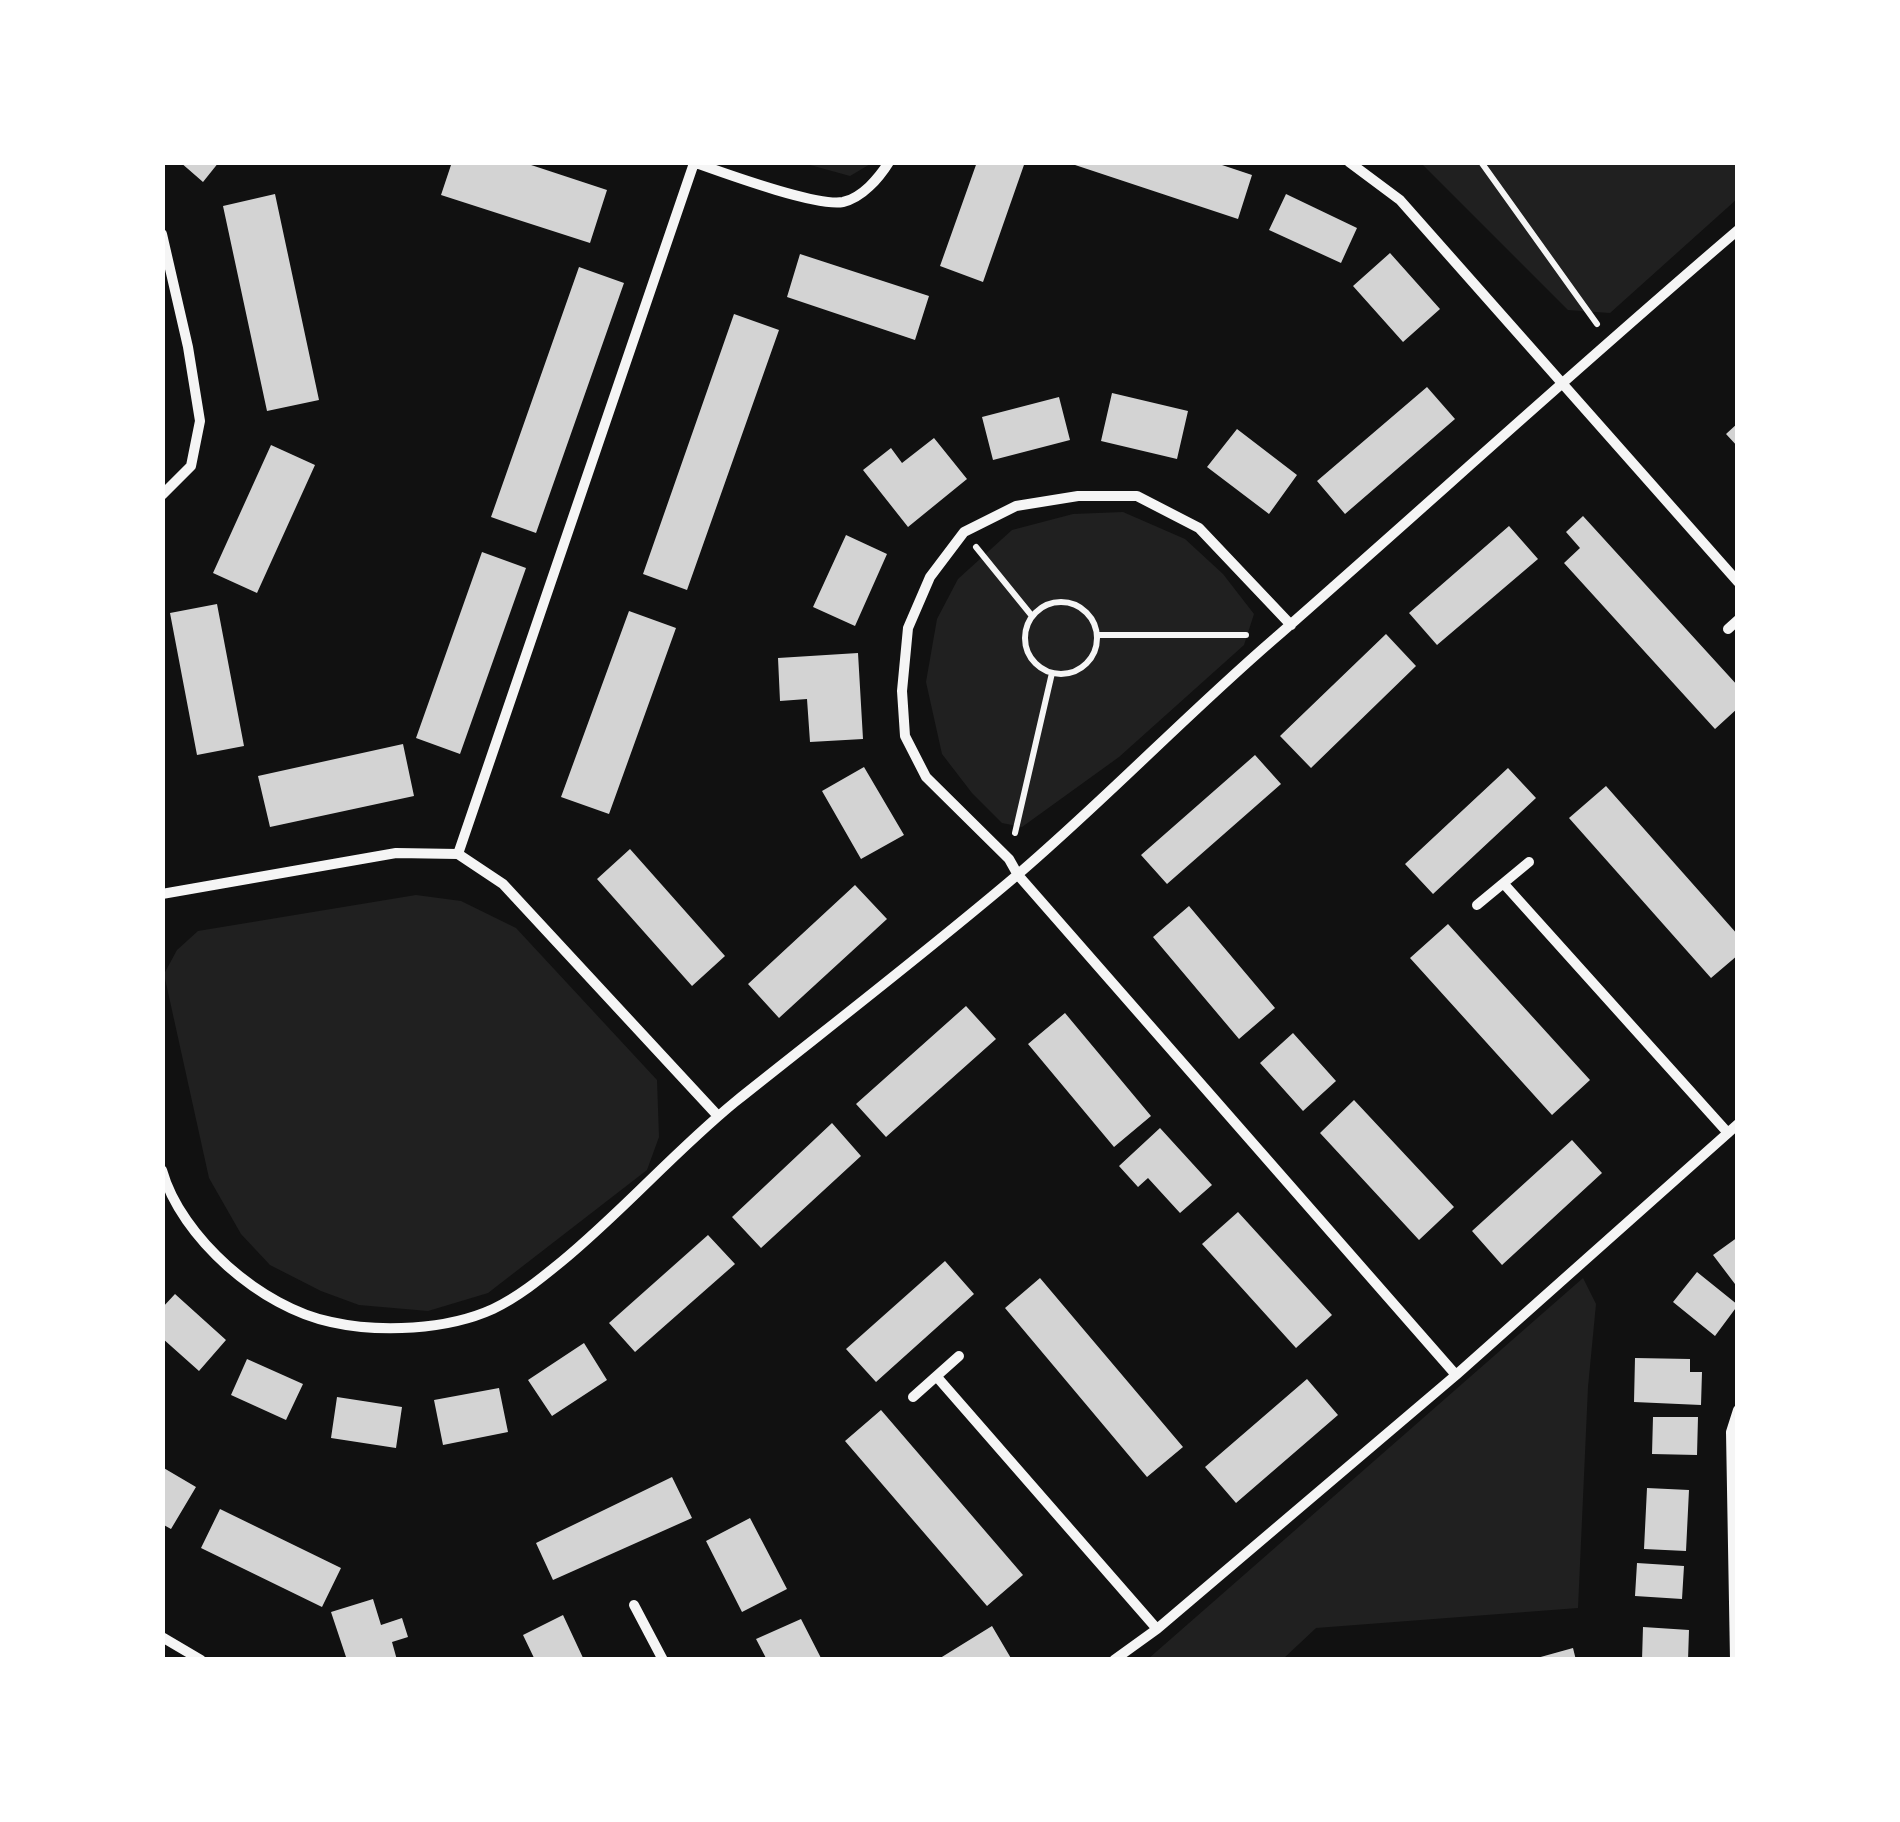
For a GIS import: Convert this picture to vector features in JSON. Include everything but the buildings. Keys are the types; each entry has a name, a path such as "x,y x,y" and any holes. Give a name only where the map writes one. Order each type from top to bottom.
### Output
{"street":[{"path":"458,854 694,163 811,200 842,202 859,196 889,162"},
{"path":"1350,162 1400,200 1738,582"},
{"path":"162,1170 177,1207 220,1258 257,1290 327,1322 385,1327 454,1323 494,1309 528,1289 597,1232 718,1116 1018,874 1278,635 1738,230"},
{"path":"162,234 188,347 200,422 190,466 162,495"},
{"path":"1291,626 1199,528 1137,496 1078,496 1016,506 964,532 930,577 908,628 902,691 905,736 926,777 1009,858 1018,874 1456,1375"},
{"path":"1728,629 1738,620"},
{"path":"162,894 396,853 458,854 503,884 718,1116"},
{"path":"1478,905 1529,862"},
{"path":"1504,884 1728,1132"},
{"path":"1114,1660 1158,1629 1456,1375 1738,1124"},
{"path":"913,1398 959,1356"},
{"path":"937,1377 1158,1629"},
{"path":"1735,1660 1731,1432 1738,1410"},
{"path":"634,1605 663,1660"},
{"path":"162,1637 201,1660"}],"path":[{"path":"1481,162 1609,340"},
{"path":"964,532 1032,616"},
{"path":"1067,602 1079,606 1092,618 1097,635 1096,646 1086,663 1076,671 1052,673 1038,666 1028,653 1025,631 1032,616 1046,605 1067,602"},
{"path":"1097,635 1278,635"},
{"path":"1009,858 1052,673"}],"shaded area":[{"path":"803,163 872,163 850,176"},
{"path":"1421,163 1737,163 1737,199 1610,313 1568,310"},
{"path":"1123,512 1185,539 1223,574 1254,614 1244,645 1119,757 1022,827 1002,823 942,754 926,682 937,619 958,579 1012,530 1073,514"},
{"path":"416,895 461,901 516,928 657,1080 659,1137 647,1170 488,1293 428,1311 359,1305 321,1291 270,1265 241,1234 209,1178 164,974 177,950 198,931"},
{"path":"1583,1278 1596,1304 1588,1387 1578,1608 1316,1628 1283,1659 1148,1659"}]}
